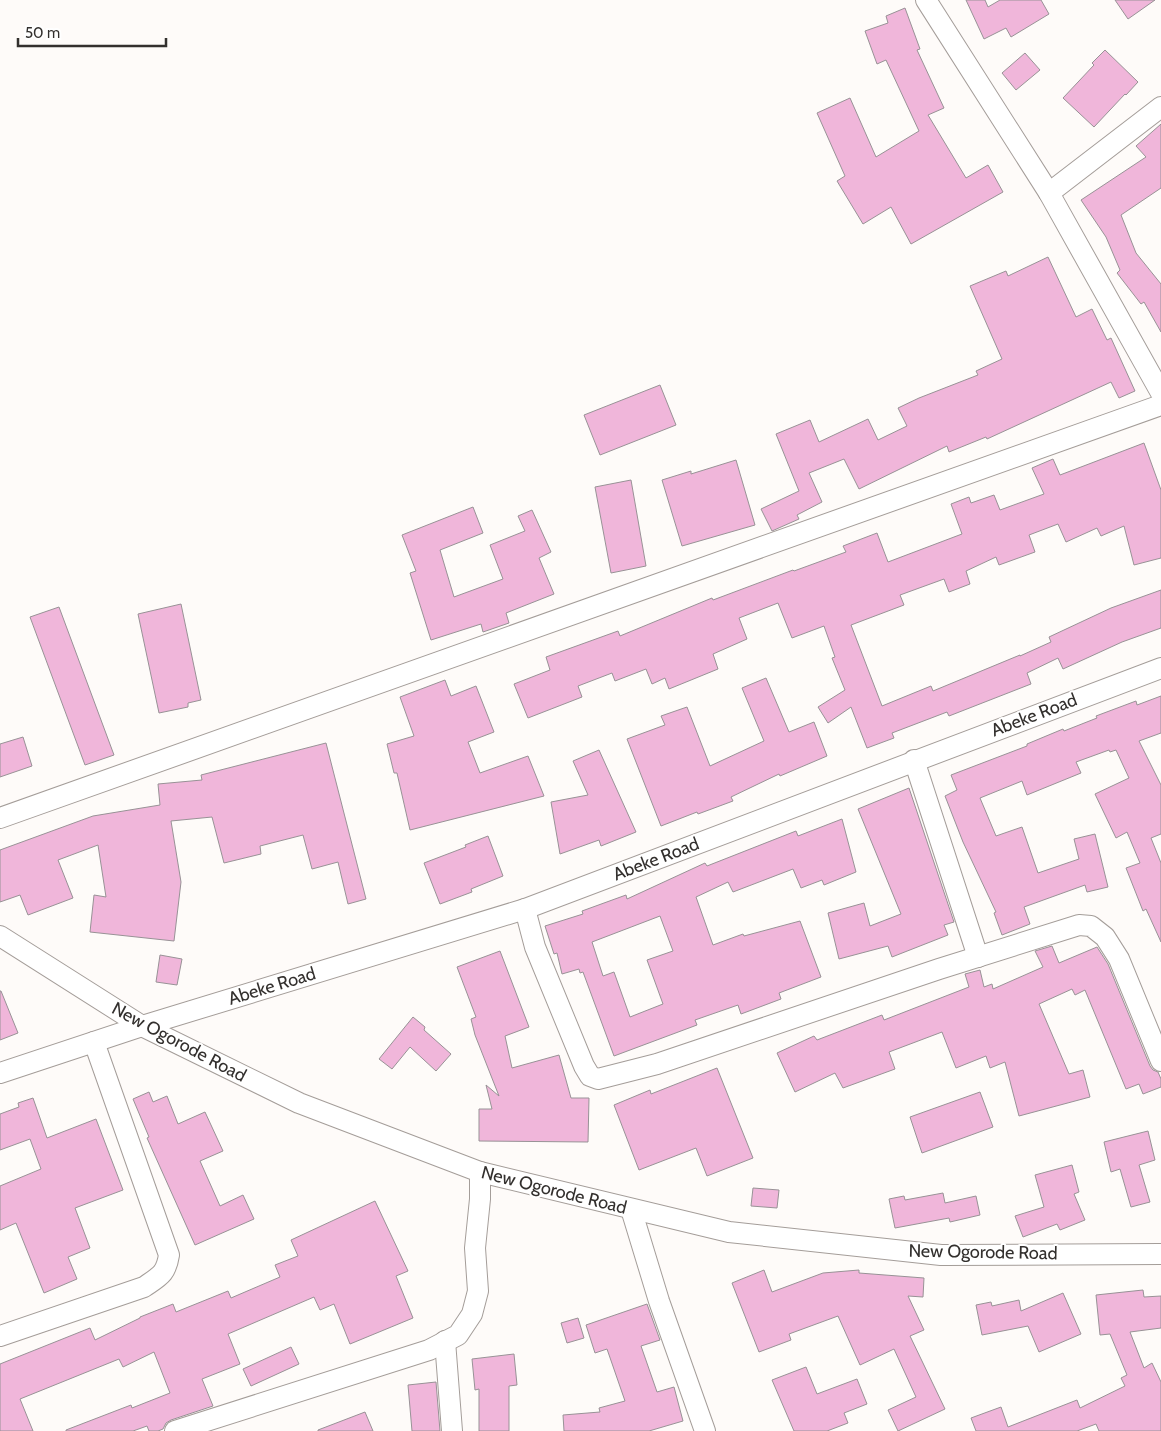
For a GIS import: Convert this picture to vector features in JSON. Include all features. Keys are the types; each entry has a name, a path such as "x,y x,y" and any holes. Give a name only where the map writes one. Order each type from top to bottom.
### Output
{"street":[{"path":"926,0 1049,193 1161,392"},
{"path":"1049,193 1161,106"},
{"path":"0,818 1161,404"},
{"name":"Abeke Road","path":"0,1073 142,1026 526,909 914,760 1161,668"},
{"path":"914,760 978,957"},
{"path":"526,909 535,947 584,1066 590,1076 598,1079 657,1064 1079,925 1090,926 1105,937 1119,959 1161,1061"},
{"name":"New Ogorode Road","path":"0,936 142,1026 299,1103 480,1172 729,1232 941,1255 1161,1254"},
{"path":"0,1336 144,1286 156,1279 166,1268 169,1254 94,1042"},
{"path":"175,1431 429,1350 458,1335 472,1314 478,1291 475,1248 480,1199 480,1172"},
{"path":"631,1209 659,1301 706,1431"},
{"path":"445,1341 452,1431"}],"building":[{"path":"966,0 985,0 988,7 1000,0 1041,0 1049,14 1011,37 1006,28 984,39"},
{"path":"1115,0 1155,0 1128,19"},
{"path":"905,8 920,49 917,50 944,108 928,115 966,178 988,165 1003,192 911,244 891,207 863,224 837,181 845,176 817,113 850,98 876,157 919,131 886,60 877,64 865,31 888,23 886,16"},
{"path":"1105,50 1138,82 1094,127 1063,98 1094,65 1092,63"},
{"path":"1025,53 1040,70 1016,90 1002,73"},
{"path":"1161,124 1161,188 1121,215 1136,253 1161,284 1161,332 1144,302 1141,304 1117,273 1120,270 1106,237 1081,200 1146,157 1136,146"},
{"path":"1048,257 1076,317 1092,309 1107,340 1111,338 1135,391 1119,398 1111,382 987,439 986,437 949,452 947,446 859,489 844,459 809,473 822,502 797,515 799,519 772,531 761,509 799,491 776,434 810,420 819,442 868,419 878,440 907,426 898,408 978,375 976,371 1002,359 970,286 1006,271 1008,276"},
{"path":"660,385 676,425 600,455 584,415"},
{"path":"1144,443 1161,490 1161,558 1134,565 1124,526 1101,536 1097,528 1066,542 1058,524 1029,535 1035,552 999,565 996,557 966,571 970,584 949,592 944,579 900,595 904,605 851,625 882,706 931,686 933,691 1020,656 1051,642 1049,637 1111,608 1161,590 1161,628 1122,642 1063,669 1058,658 1027,673 1031,684 949,716 947,712 892,733 894,738 867,748 851,707 828,723 818,707 845,690 832,658 835,657 824,626 792,638 778,603 739,618 747,639 713,654 718,669 669,689 665,678 652,684 646,669 615,681 612,673 578,686 582,697 528,718 514,684 550,670 546,657 618,631 620,636 712,598 713,600 846,552 843,546 877,533 888,562 962,534 951,504 969,497 971,503 994,495 1000,510 1044,494 1032,468 1053,459 1060,475"},
{"path":"736,460 755,525 682,546 662,480 691,471 691,474"},
{"path":"631,480 646,566 611,573 595,487"},
{"path":"473,507 483,533 440,550 454,597 503,579 490,545 525,531 518,516 532,510 551,552 539,558 554,594 506,613 509,623 483,632 481,624 431,640 410,573 416,571 402,535"},
{"path":"181,604 201,700 188,703 188,707 159,713 138,614"},
{"path":"59,607 114,755 85,765 30,617"},
{"path":"766,678 789,732 814,722 827,756 780,776 779,774 731,797 733,801 661,826 627,739 665,725 661,716 687,707 710,766 764,741 742,688"},
{"path":"445,680 451,696 476,686 494,732 468,742 480,773 528,756 544,796 410,830 397,773 394,773 387,744 414,736 400,697"},
{"path":"1161,696 1161,733 1139,741 1161,785 1161,834 1151,838 1161,863 1161,942 1146,909 1143,911 1126,868 1140,863 1127,832 1116,838 1095,794 1129,778 1116,750 1110,752 1109,750 1076,762 1081,773 1027,795 1022,781 980,798 996,836 1022,827 1038,873 1079,859 1074,839 1095,834 1108,887 1087,892 1085,885 1024,907 1030,924 1002,935 994,913 996,912 963,842 945,796 957,790 951,775 1027,746 1027,744 1063,729 1064,731 1097,718 1096,716 1136,701 1137,705"},
{"path":"23,737 32,766 0,777 0,744"},
{"path":"326,743 366,899 348,904 338,862 312,869 303,835 260,846 261,854 224,863 212,817 171,821 181,882 174,941 90,932 94,895 106,897 98,845 58,860 73,898 28,915 20,895 0,902 0,850 93,816 160,805 158,784 202,780 201,775"},
{"path":"599,750 636,832 601,846 599,840 560,854 551,802 588,795 573,761"},
{"path":"909,788 954,922 944,925 948,935 892,957 888,946 839,959 828,913 864,903 870,926 901,914 858,809"},
{"path":"842,819 856,872 824,885 822,880 801,888 793,869 733,892 728,882 696,897 713,945 743,934 744,936 800,921 821,977 779,993 781,999 741,1014 738,1005 695,1020 697,1025 614,1056 583,972 580,973 579,969 562,974 557,953 554,954 545,926 583,914 582,911 626,895 627,899 705,863 707,866 796,831 798,836","holes":["660,916 673,951 647,960 663,1004 630,1017 614,972 603,976 592,942"]},
{"path":"488,836 503,876 471,889 472,892 440,904 424,863 466,847 465,845"},
{"path":"1052,946 1059,963 1097,947 1108,964 1150,1066 1158,1072 1161,1079 1161,1087 1143,1094 1139,1084 1126,1089 1085,990 1075,995 1072,989 1039,1004 1069,1074 1083,1070 1090,1097 1019,1116 1005,1062 990,1068 986,1056 956,1068 942,1032 889,1052 895,1069 843,1088 835,1073 795,1092 777,1053 814,1036 817,1040 882,1015 884,1020 969,987 965,974 980,970 984,987 992,984 993,989 1043,967 1035,951"},
{"path":"500,951 529,1027 505,1036 512,1068 559,1055 571,1098 589,1098 588,1142 479,1141 479,1109 492,1109 486,1085 499,1096 475,1035 471,1019 476,1017 457,967"},
{"path":"160,955 182,959 177,985 156,982"},
{"path":"0,991 18,1033 0,1040"},
{"path":"413,1017 425,1027 424,1030 451,1054 436,1071 410,1047 392,1069 379,1059"},
{"path":"717,1068 753,1158 707,1176 696,1148 639,1170 614,1105 650,1090 651,1094"},
{"path":"149,1092 153,1102 167,1096 178,1124 205,1112 223,1151 200,1161 220,1206 243,1195 254,1219 195,1245 147,1138 149,1137 133,1099"},
{"path":"980,1092 993,1127 922,1153 910,1117"},
{"path":"33,1098 47,1138 96,1119 123,1190 75,1208 90,1248 68,1257 77,1279 44,1293 16,1223 0,1230 0,1186 41,1169 30,1139 0,1150 0,1114 19,1107 18,1103"},
{"path":"1148,1131 1155,1160 1139,1165 1150,1202 1131,1207 1120,1169 1111,1172 1104,1142"},
{"path":"1072,1165 1079,1192 1074,1194 1085,1220 1060,1230 1057,1224 1023,1237 1015,1216 1044,1207 1035,1175"},
{"path":"753,1188 779,1190 777,1208 751,1206"},
{"path":"943,1193 945,1203 976,1196 980,1215 950,1222 949,1218 895,1228 889,1199 904,1196 905,1200"},
{"path":"375,1201 408,1271 396,1276 413,1318 350,1344 334,1304 320,1310 314,1297 228,1334 240,1364 202,1379 213,1406 171,1420 166,1423 163,1429 149,1431 147,1426 133,1431 66,1431 131,1405 132,1408 170,1393 154,1352 123,1367 119,1359 20,1399 33,1431 0,1431 0,1364 90,1328 95,1340 140,1317 173,1304 176,1312 228,1291 231,1298 280,1277 275,1265 298,1256 291,1240"},
{"path":"764,1270 772,1292 823,1273 859,1270 859,1273 924,1278 923,1297 908,1296 924,1330 910,1336 945,1409 898,1431 888,1410 916,1397 894,1349 860,1365 838,1316 789,1334 791,1340 759,1352 732,1283"},
{"path":"1143,1290 1144,1297 1161,1296 1161,1328 1130,1332 1144,1368 1152,1363 1161,1382 1161,1431 1099,1431 1096,1424 1077,1431 976,1431 971,1418 1001,1407 1008,1427 1077,1400 1080,1408 1125,1386 1121,1378 1127,1375 1110,1334 1100,1335 1096,1295"},
{"path":"1063,1293 1081,1334 1039,1352 1028,1326 982,1335 976,1305 991,1302 992,1306 1019,1300 1021,1311"},
{"path":"647,1304 660,1340 641,1346 657,1392 674,1387 683,1421 649,1431 564,1431 563,1415 600,1412 599,1408 625,1401 607,1349 595,1353 586,1325"},
{"path":"578,1318 584,1338 567,1343 561,1323"},
{"path":"291,1347 299,1364 251,1386 243,1369"},
{"path":"514,1354 517,1385 509,1386 509,1431 479,1431 479,1389 475,1390 472,1359"},
{"path":"806,1367 817,1394 857,1379 867,1404 844,1413 848,1423 827,1431 794,1431 772,1380"},
{"path":"436,1382 440,1431 412,1431 408,1385"},
{"path":"365,1412 373,1431 318,1431 318,1430"}]}
